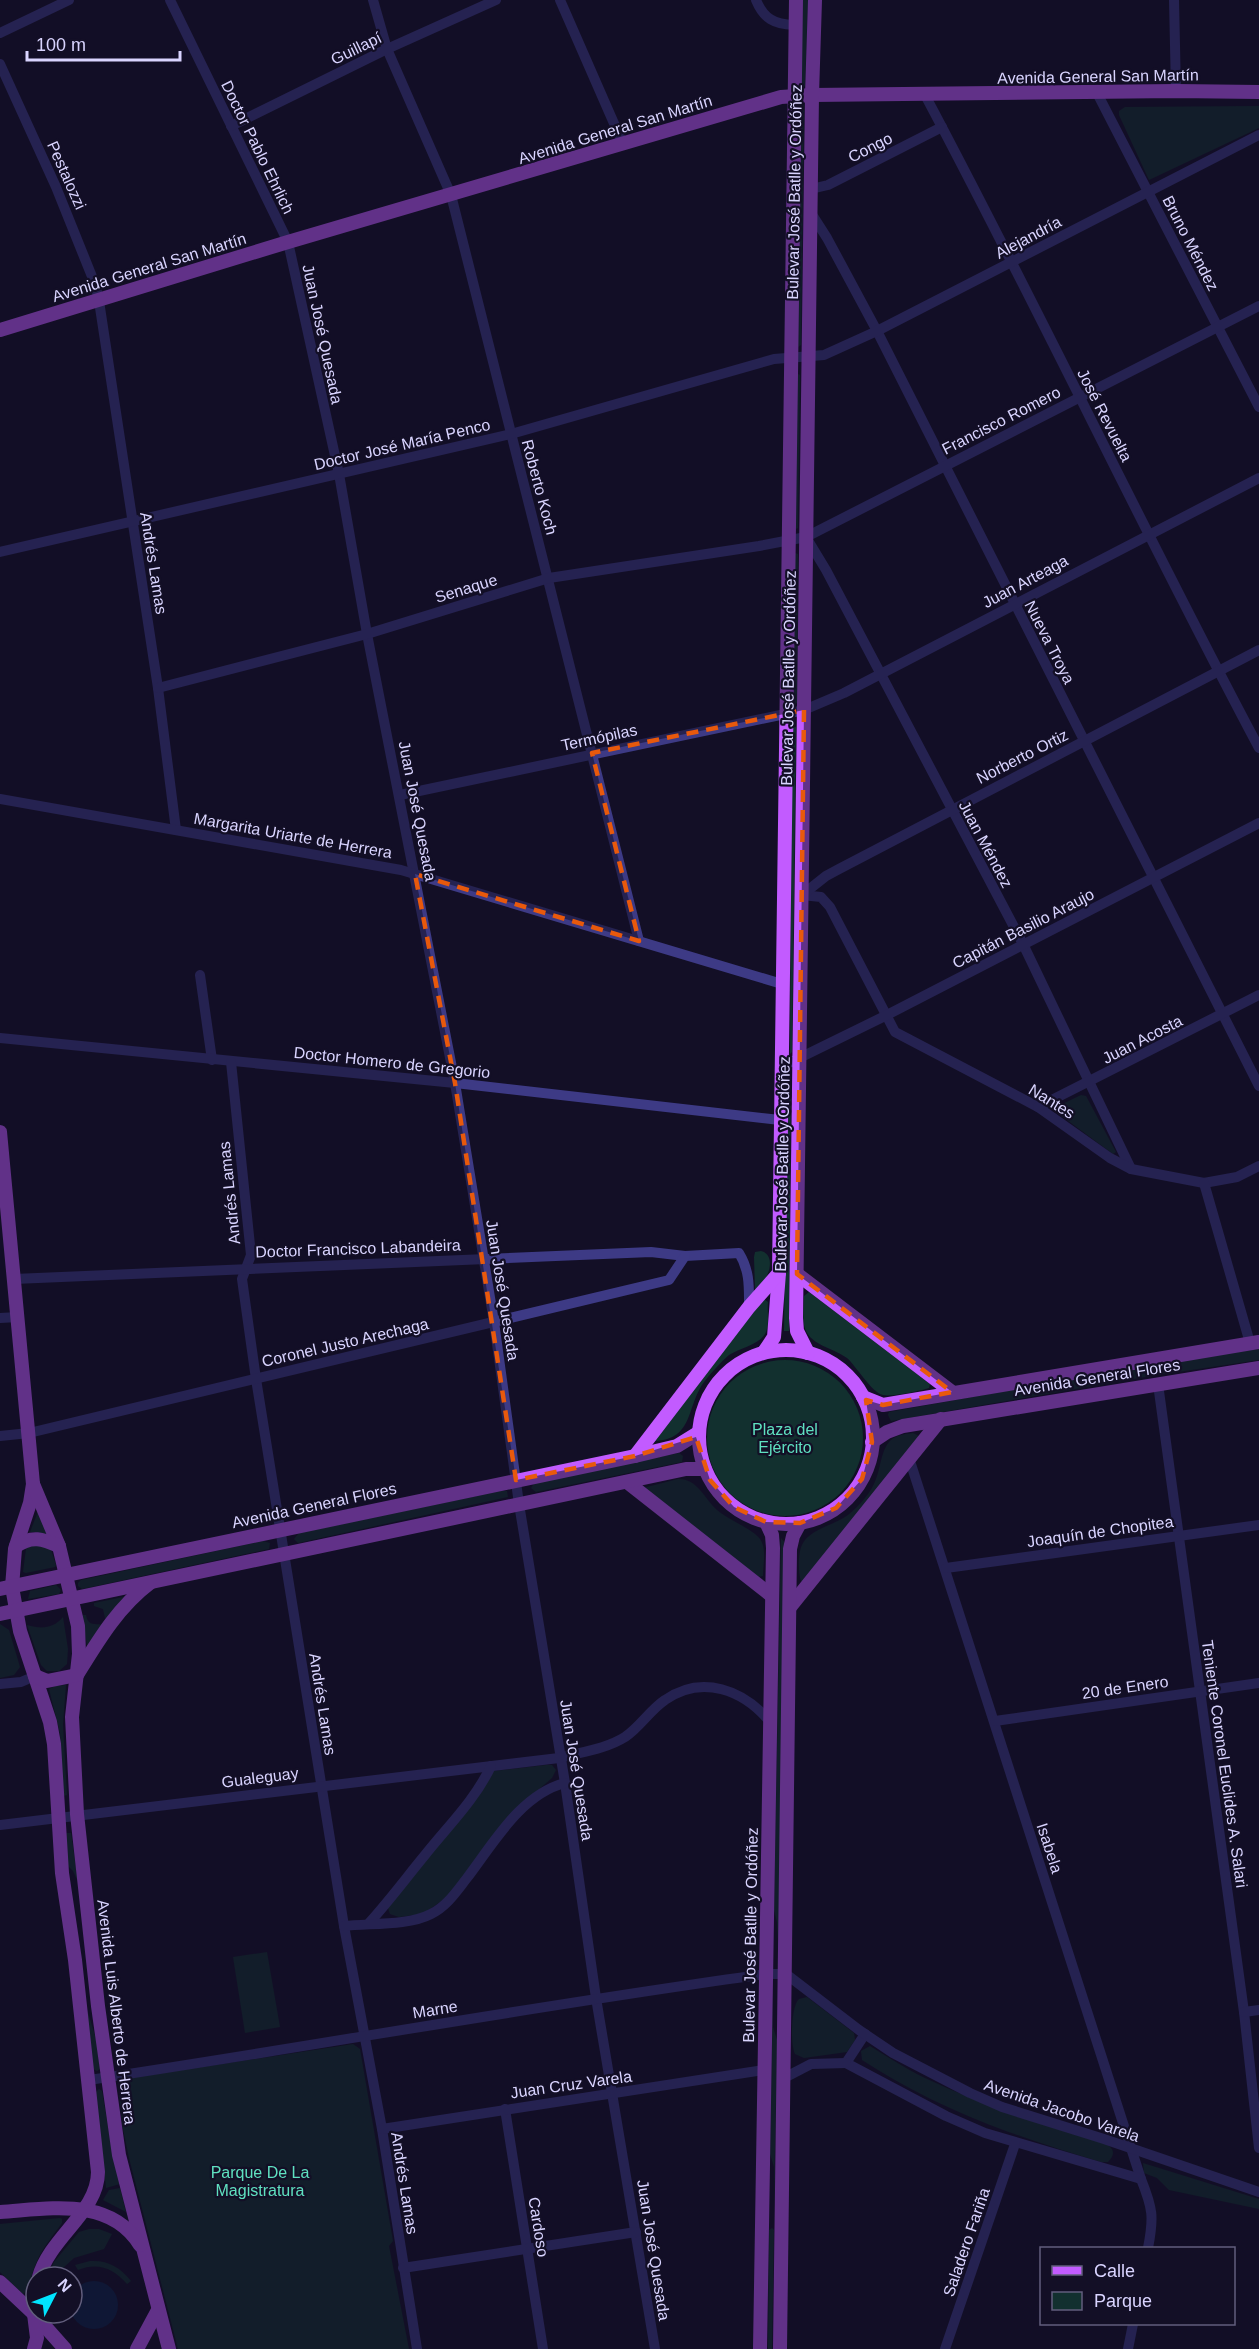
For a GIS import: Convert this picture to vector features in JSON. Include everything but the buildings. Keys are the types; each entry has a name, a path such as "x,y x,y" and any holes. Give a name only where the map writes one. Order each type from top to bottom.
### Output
{"main road":[{"name":"Bulevar José Batlle y Ordóñez","path":"764,1352 772,1344 774,1337 779,1273 796,0"},
{"name":"Bulevar José Batlle y Ordóñez","path":"808,1353 797,1331 797,1274 808,357 815,0"},
{"name":"Avenida General San Martín","path":"0,330 288,242 773,99 812,95 1259,92"},
{"name":"Avenida Luis Alberto de Herrera","path":"0,1132 4,1198 18,1317 33,1484 30,1503 6,1588 16,1611 50,1722 54,1744 62,1873 89,2080 98,2178 94,2195 46,2257 43,2265"},
{"path":"635,1456 749,1308 779,1273"},
{"path":"797,1274 952,1392"},
{"name":"Avenida General Flores","path":"863,1397 883,1405 1254,1343"},
{"path":"786,1350 808,1353 840,1369 863,1397 870,1419 873,1442 867,1467 850,1495 825,1515 800,1523 766,1522 734,1507 717,1490 705,1469 698,1434 703,1409 714,1387 741,1361 764,1352 786,1350"},
{"name":"Avenida General Flores","path":"873,1442 887,1432 903,1426 1259,1368"},
{"path":"790,1607 941,1419"},
{"name":"Avenida General Flores","path":"6,1588 516,1479 635,1456 677,1446 698,1434"},
{"path":"0,1614 686,1469 705,1469"},
{"path":"627,1482 772,1596"},
{"name":"Avenida Luis Alberto de Herrera","path":"33,1484 59,1546 78,1626 77,1675 72,1717 77,1814 108,2077 120,2154 169,2349"},
{"name":"Bulevar José Batlle y Ordóñez","path":"760,2349 773,1548 772,1535 766,1522"},
{"path":"780,2349 790,1549 793,1536 800,1523"},
{"path":"16,1546 30,1539 39,1538 59,1546"},
{"name":"Avenida Luis Alberto de Herrera","path":"77,1675 108,1627 141,1590 152,1582"},
{"path":"35,1676 47,1681 77,1675"},
{"path":"0,2212 66,2207 100,2213 118,2223 136,2238 144,2252"},
{"path":"0,2282 24,2305"},
{"path":"137,2349 158,2310"},
{"path":"34,2349 37,2338 35,2325"},
{"path":"44,2325 65,2349"}],"street":[{"path":"0,33 69,0"},
{"name":"Doctor Pablo Ehrlich","path":"170,0 288,242"},
{"name":"Roberto Koch","path":"373,0 387,49 452,195 639,941"},
{"name":"Guillapí","path":"231,126 387,49 496,0"},
{"path":"560,0 623,144"},
{"path":"756,0 760,10 769,20 778,24 794,25"},
{"path":"1174,0 1176,91"},
{"name":"Pestalozzi","path":"0,64 56,187 95,284 99,301"},
{"name":"Bruno Méndez","path":"1096,92 1259,407"},
{"name":"José Revuelta","path":"925,95 1259,748"},
{"name":"Congo","path":"811,189 828,185 942,128"},
{"name":"Alejandría","path":"808,357 834,352 877,332 1259,135"},
{"name":"Nueva Troya","path":"811,213 827,237 877,332 1259,1086"},
{"name":"Juan José Quesada","path":"288,242 339,474 367,634 455,1083 494,1322 519,1504 559,1758 565,1783 596,1998 614,2093 655,2349"},
{"name":"Andrés Lamas","path":"99,301 158,688 176,830"},
{"name":"Francisco Romero","path":"788,541 806,537 1259,306"},
{"name":"Doctor José María Penco","path":"0,552 511,434 774,359 808,357"},
{"name":"Juan Arteaga","path":"804,710 830,700 1259,478"},
{"name":"Juan Méndez","path":"806,537 826,570 879,675 1023,944 1131,1169"},
{"name":"Senaque","path":"158,688 367,634 549,578 788,541"},
{"name":"Norberto Ortiz","path":"802,895 826,876 1259,650"},
{"name":"Termópilas","path":"400,795 804,710"},
{"name":"Margarita Uriarte de Herrera","path":"0,799 361,862 415,874 782,984"},
{"name":"Capitán Basilio Araujo","path":"781,1067 1259,824"},
{"name":"Nantes","path":"802,895 821,897 826,900 895,1032 1038,1107 1110,1158 1131,1169 1204,1183"},
{"path":"200,975 212,1060"},
{"name":"Juan Acosta","path":"1038,1107 1090,1083 1259,995"},
{"name":"Doctor Homero de Gregorio","path":"0,1038 455,1083 780,1120"},
{"name":"Andrés Lamas","path":"231,1062 251,1255 242,1279 256,1379 344,1926 382,2129 417,2349"},
{"path":"1254,1343 1204,1183 1237,1177 1259,1166"},
{"name":"Doctor Francisco Labandeira","path":"14,1278 651,1252 685,1256 739,1253 746,1264 749,1275 749,1308"},
{"name":"Coronel Justo Arechaga","path":"0,1436 28,1433 669,1280 685,1256"},
{"path":"0,1318 18,1317"},
{"name":"Teniente Coronel Euclides A. Salari","path":"1158,1384 1244,2012 1259,2148"},
{"name":"Isabela","path":"909,1458 1153,2211 1148,2247"},
{"name":"Joaquín de Chopitea","path":"946,1568 1259,1524"},
{"path":"0,1684 21,1682 35,1676"},
{"name":"20 de Enero","path":"994,1720 1259,1683"},
{"name":"Gualeguay","path":"0,1825 559,1758 626,1736 665,1700 694,1687 713,1687 737,1695 760,1710 770,1722"},
{"path":"369,1923 457,1817 484,1780 491,1766"},
{"path":"344,1926 393,1923 426,1916 444,1906 525,1806 544,1791 565,1783"},
{"name":"Marne","path":"89,2080 596,1998 766,1974 786,1974"},
{"name":"Avenida Jacobo Varela","path":"786,1974 893,2053 970,2093 1002,2107 1259,2192"},
{"path":"1244,2012 1259,2010"},
{"path":"846,2063 865,2034"},
{"path":"784,2078 811,2064 846,2063 946,2116 985,2133 1015,2144 1141,2179"},
{"name":"Juan Cruz Varela","path":"382,2129 764,2070"},
{"name":"Cardoso","path":"505,2109 543,2349"},
{"name":"Saladero Fariña","path":"945,2349 1015,2144"},
{"path":"403,2268 636,2232"},
{"path":"1128,2349 1133,2325"}],"highlighted area":[{"path":"804,710 797,1274 952,1392 883,1405 866,1400 872,1442 862,1479 836,1508 800,1523 766,1522 734,1507 710,1480 696,1437 635,1456 516,1480 455,1083 415,874 639,941 592,753"}],"green space":[{"path":"803,0 808,0 805,86 802,88 800,86"},
{"path":"802,103 804,105 801,345 798,347"},
{"path":"1259,106 1259,128 1149,180 1119,115 1119,111 1125,107"},
{"path":"795,375 800,375 798,528 796,529"},
{"path":"793,554 798,554 797,703 794,704"},
{"path":"792,727 796,727 792,1052 790,1054"},
{"path":"787,1073 791,1073 789,1331 784,1331"},
{"path":"1081,1095 1086,1096 1116,1152 1113,1154 1052,1109"},
{"path":"761,1251 769,1258 770,1264 766,1277 755,1290 754,1257 755,1252"},
{"path":"809,1292 930,1384 929,1388 887,1395 878,1393 847,1358 815,1341 807,1333 803,1320 804,1296"},
{"path":"764,1299 768,1302 768,1323 767,1331 762,1338 729,1355 704,1382 683,1428 668,1439 655,1441 654,1439"},
{"path":"1259,1349 1259,1360 1151,1376 891,1421 888,1415 889,1412 1155,1364"},
{"name":"Plaza del Ejército","path":"785,1360 815,1366 840,1383 857,1408 863,1438 857,1468 840,1493 815,1510 785,1516 755,1510 730,1493 713,1468 707,1438 713,1408 730,1383 755,1366"},
{"path":"913,1433 919,1436 801,1581 799,1558 805,1540 816,1531 843,1519 857,1507 874,1484 883,1453 891,1440"},
{"path":"679,1453 683,1456 682,1462 536,1492 531,1488 535,1482"},
{"path":"678,1479 691,1482 717,1510 757,1535 764,1552 763,1576 758,1577 643,1488"},
{"path":"507,1491 508,1497 298,1543 294,1539 299,1533"},
{"path":"37,1503 48,1537 38,1532 30,1532 37,1514"},
{"path":"781,1538 785,1543 779,1957 774,1910"},
{"path":"263,1541 270,1543 269,1549 82,1589 78,1586 81,1580"},
{"path":"33,1543 50,1547 55,1567 23,1572 26,1549"},
{"path":"56,1585 61,1590 59,1594 28,1599 30,1591"},
{"path":"128,1596 108,1619 105,1618 103,1609 94,1606 94,1603"},
{"path":"82,1615 86,1615 90,1623 103,1625 87,1646"},
{"path":"63,1617 68,1649 67,1664 59,1671 47,1671 41,1665 27,1625 46,1627 55,1624"},
{"path":"0,1624 9,1630 20,1667 14,1675 0,1678"},
{"path":"66,1685 63,1724 67,1795 63,1796 60,1733 49,1689"},
{"path":"552,1765 556,1770 552,1778 530,1797 447,1897 423,1914 399,1917 390,1914 388,1908 494,1771"},
{"path":"65,1833 71,1833 78,1882 68,1866"},
{"path":"267,1952 280,2027 245,2033 233,1957"},
{"path":"773,1987 773,2027 777,2040 774,2205 774,2167 770,2154"},
{"path":"807,1997 854,2033 855,2040 847,2052 804,2058 795,2054 792,2034 794,2009 799,1999"},
{"path":"86,2006 96,2039 100,2069 97,2071 93,2069"},
{"name":"Parque De La Magistratura","path":"353,2044 360,2049 393,2241 389,2246 409,2349 178,2349 129,2158 122,2124 118,2083 124,2079"},
{"path":"870,2046 897,2063 969,2098 1037,2123 1106,2144 1113,2152 1112,2157 1108,2162 1101,2162 1037,2142 949,2108 862,2060 861,2051"},
{"path":"99,2089 102,2091 120,2184 106,2188 96,2092"},
{"path":"1143,2163 1259,2199 1259,2209 1169,2190 1157,2178 1144,2173"},
{"path":"120,2188 126,2212 103,2200 109,2190"},
{"path":"62,2219 62,2223 49,2240 35,2265 24,2265 23,2294 0,2272 0,2224"},
{"path":"772,2228 774,2230 772,2349 768,2349 769,2230"},
{"path":"99,2229 112,2234 104,2249 74,2258 66,2265 53,2265 54,2262 79,2232"},
{"path":"90,2261 113,2265 131,2281 127,2284 111,2270 105,2268 84,2268 84,2265 75,2265"}],"water":[{"path":"94,2281 107,2285 114,2292 117,2300 116,2314 107,2325 94,2329 81,2325 84,2325 84,2284"}]}
